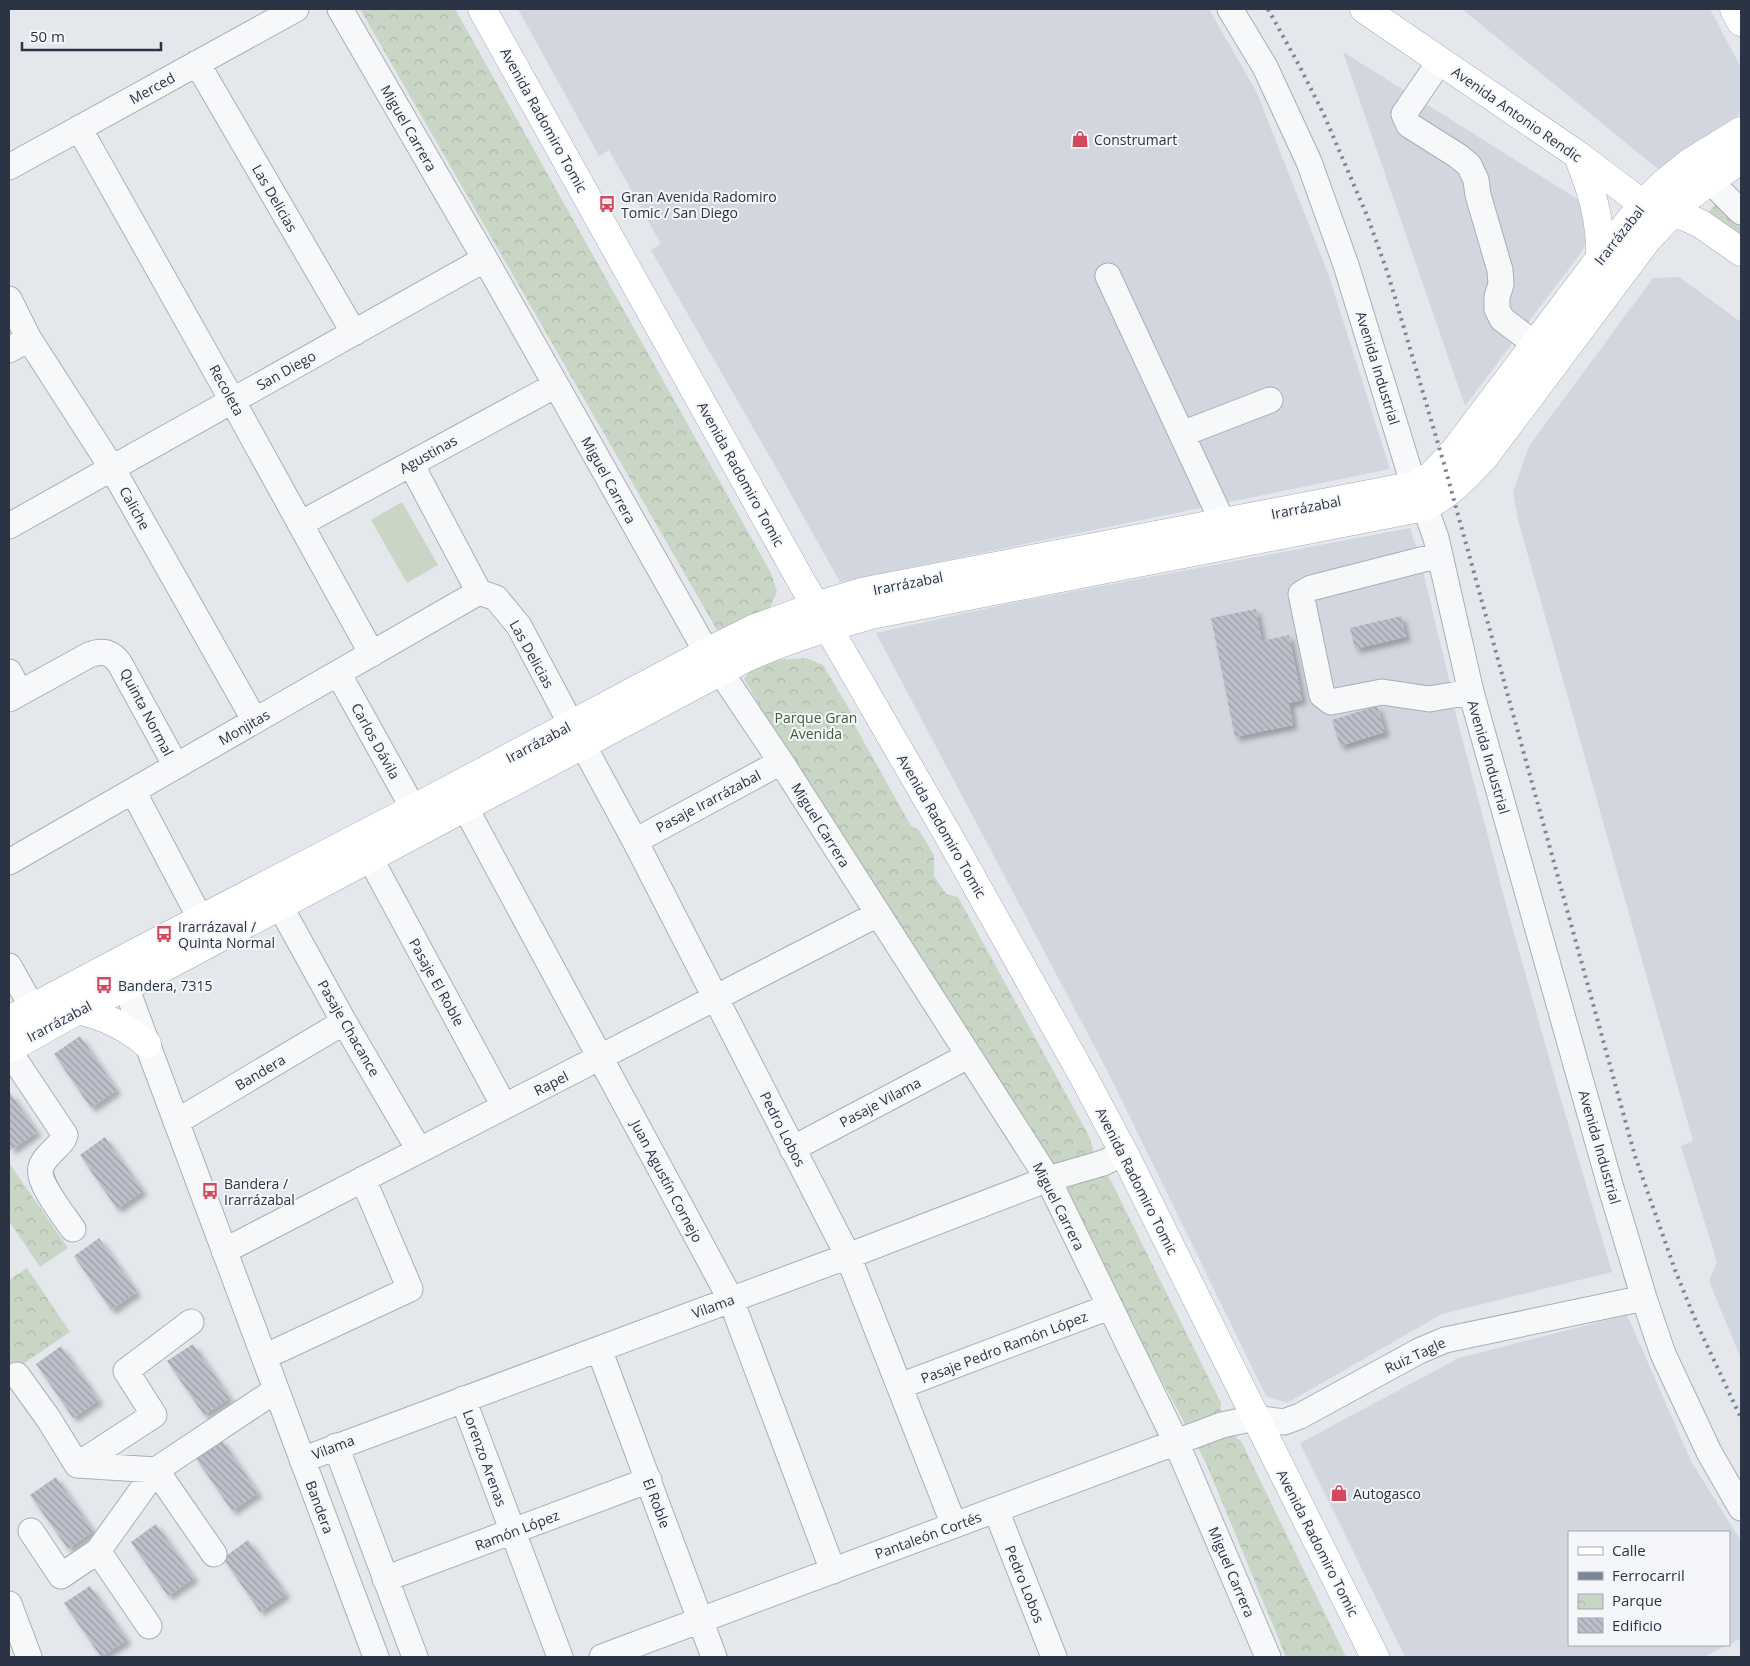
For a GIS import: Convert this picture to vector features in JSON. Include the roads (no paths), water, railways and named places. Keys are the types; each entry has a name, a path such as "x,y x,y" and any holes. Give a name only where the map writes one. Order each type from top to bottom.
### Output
{"main road":[{"name":"Avenida Radomiro Tomic","path":"482,9 822,616 1079,1068 1124,1153 1375,1657"},
{"name":"Avenida Antonio Rendic","path":"1364,9 1578,154 1643,204 1672,212 1701,224 1741,252"},
{"path":"1734,9 1741,22"},
{"name":"Irarrázabal","path":"9,1050 78,1010 120,976 200,918 413,808 577,735 714,662 753,629 822,616 871,614 1420,496 1432,475 1444,464 1466,436 1643,204 1663,184 1690,163 1741,131"},
{"path":"1578,154 1597,210 1600,258"},
{"name":"Irarrázabal","path":"822,616 861,592 1223,523 1452,491 1486,455 1648,239 1672,212 1710,180 1741,160"},
{"path":"1672,212 1682,226 1741,268"},
{"name":"Irarrázabal","path":"20,1013 120,976 280,906 465,808 577,735"},
{"path":"78,1010 109,1019 129,1030 147,1044"}],"street":[{"name":"Merced","path":"9,167 296,9"},
{"name":"Miguel Carrera","path":"340,9 485,259 714,662 781,762 1048,1179 1176,1442 1268,1657"},
{"name":"Avenida Industrial","path":"1230,9 1264,67 1309,162 1346,265 1409,470 1440,555 1471,692 1644,1298 1663,1354 1709,1452 1741,1508"},
{"path":"1440,61 1404,114 1409,125 1469,165 1476,180 1478,196 1500,270 1501,284 1497,297 1497,309 1502,319 1535,344"},
{"name":"Las Delicias","path":"197,63 354,333"},
{"name":"Recoleta","path":"79,128 372,654"},
{"path":"1710,180 1741,212"},
{"name":"San Diego","path":"9,526 485,259"},
{"path":"1108,276 1223,523"},
{"name":"Caliche","path":"9,299 19,344 112,468 255,721"},
{"name":"Agustinas","path":"300,524 556,384"},
{"path":"1182,434 1270,400"},
{"path":"411,464 479,592"},
{"path":"1440,555 1311,588 1301,594 1322,695 1331,702 1382,692 1429,700 1471,692"},
{"name":"Las Delicias","path":"479,592 496,598 519,626 577,735"},
{"name":"Monjitas","path":"9,862 479,592"},
{"name":"Quinta Normal","path":"13,688 89,655 107,652 117,659 176,766"},
{"name":"Carlos Dávila","path":"338,673 413,808"},
{"name":"Pedro Lobos","path":"577,735 635,841 848,1256 954,1525"},
{"name":"Pasaje Irarrázabal","path":"635,841 781,762"},
{"path":"133,791 200,918"},
{"name":"Juan Agustín Cornejo","path":"465,808 731,1300 833,1571"},
{"name":"Pasaje El Roble","path":"370,858 504,1106"},
{"name":"Pasaje Chacance","path":"280,906 344,1022 419,1150"},
{"name":"Rapel","path":"224,1251 878,914"},
{"path":"9,966 20,1013"},
{"name":"Bandera","path":"120,976 376,1657"},
{"name":"Bandera","path":"176,1122 344,1022"},
{"path":"9,1050 65,1135 64,1140 41,1166 40,1174 43,1184 73,1229"},
{"name":"Pasaje Vilama","path":"792,1148 968,1056"},
{"name":"Vilama","path":"302,1460 848,1256 1048,1179 1103,1163 1124,1153"},
{"path":"264,1357 410,1290 363,1179"},
{"name":"Ruiz Tagle","path":"1255,1418 1284,1422 1300,1416 1419,1350 1445,1340 1644,1298"},
{"name":"Pasaje Pedro Ramón López","path":"900,1386 1109,1307"},
{"path":"78,1465 154,1415 126,1371 191,1322"},
{"name":"El Roble","path":"599,1349 714,1657"},
{"path":"17,1375 48,1418 78,1465"},
{"path":"31,1531 61,1576 98,1551 156,1470 276,1390"},
{"name":"Lorenzo Arenas","path":"463,1400 560,1657"},
{"name":"Pantaleón Cortés","path":"602,1657 1222,1425 1255,1418"},
{"path":"336,1446 414,1657"},
{"path":"78,1465 156,1470"},
{"path":"156,1470 214,1554"},
{"name":"Ramón López","path":"386,1579 649,1480"},
{"name":"Pedro Lobos","path":"996,1510 1051,1656"},
{"path":"98,1551 149,1626"},
{"path":"9,1604 30,1657"}],"railway":[{"path":"1268,9 1324,115 1368,218 1388,274 1444,464 1635,1156 1675,1270 1697,1324 1741,1418"}],"place":[{"name":"Construmart","path":"1080,139"},
{"name":"Gran Avenida Radomiro Tomic / San Diego","path":"607,204"},
{"name":"Irarrázaval / Quinta Normal","path":"164,934"},
{"name":"Bandera, 7315","path":"104,985"},
{"name":"Bandera / Irarrázabal","path":"210,1191"},
{"name":"Autogasco","path":"1339,1493"}],"park label":[{"name":"Parque Gran Avenida","path":"816,726"}]}
